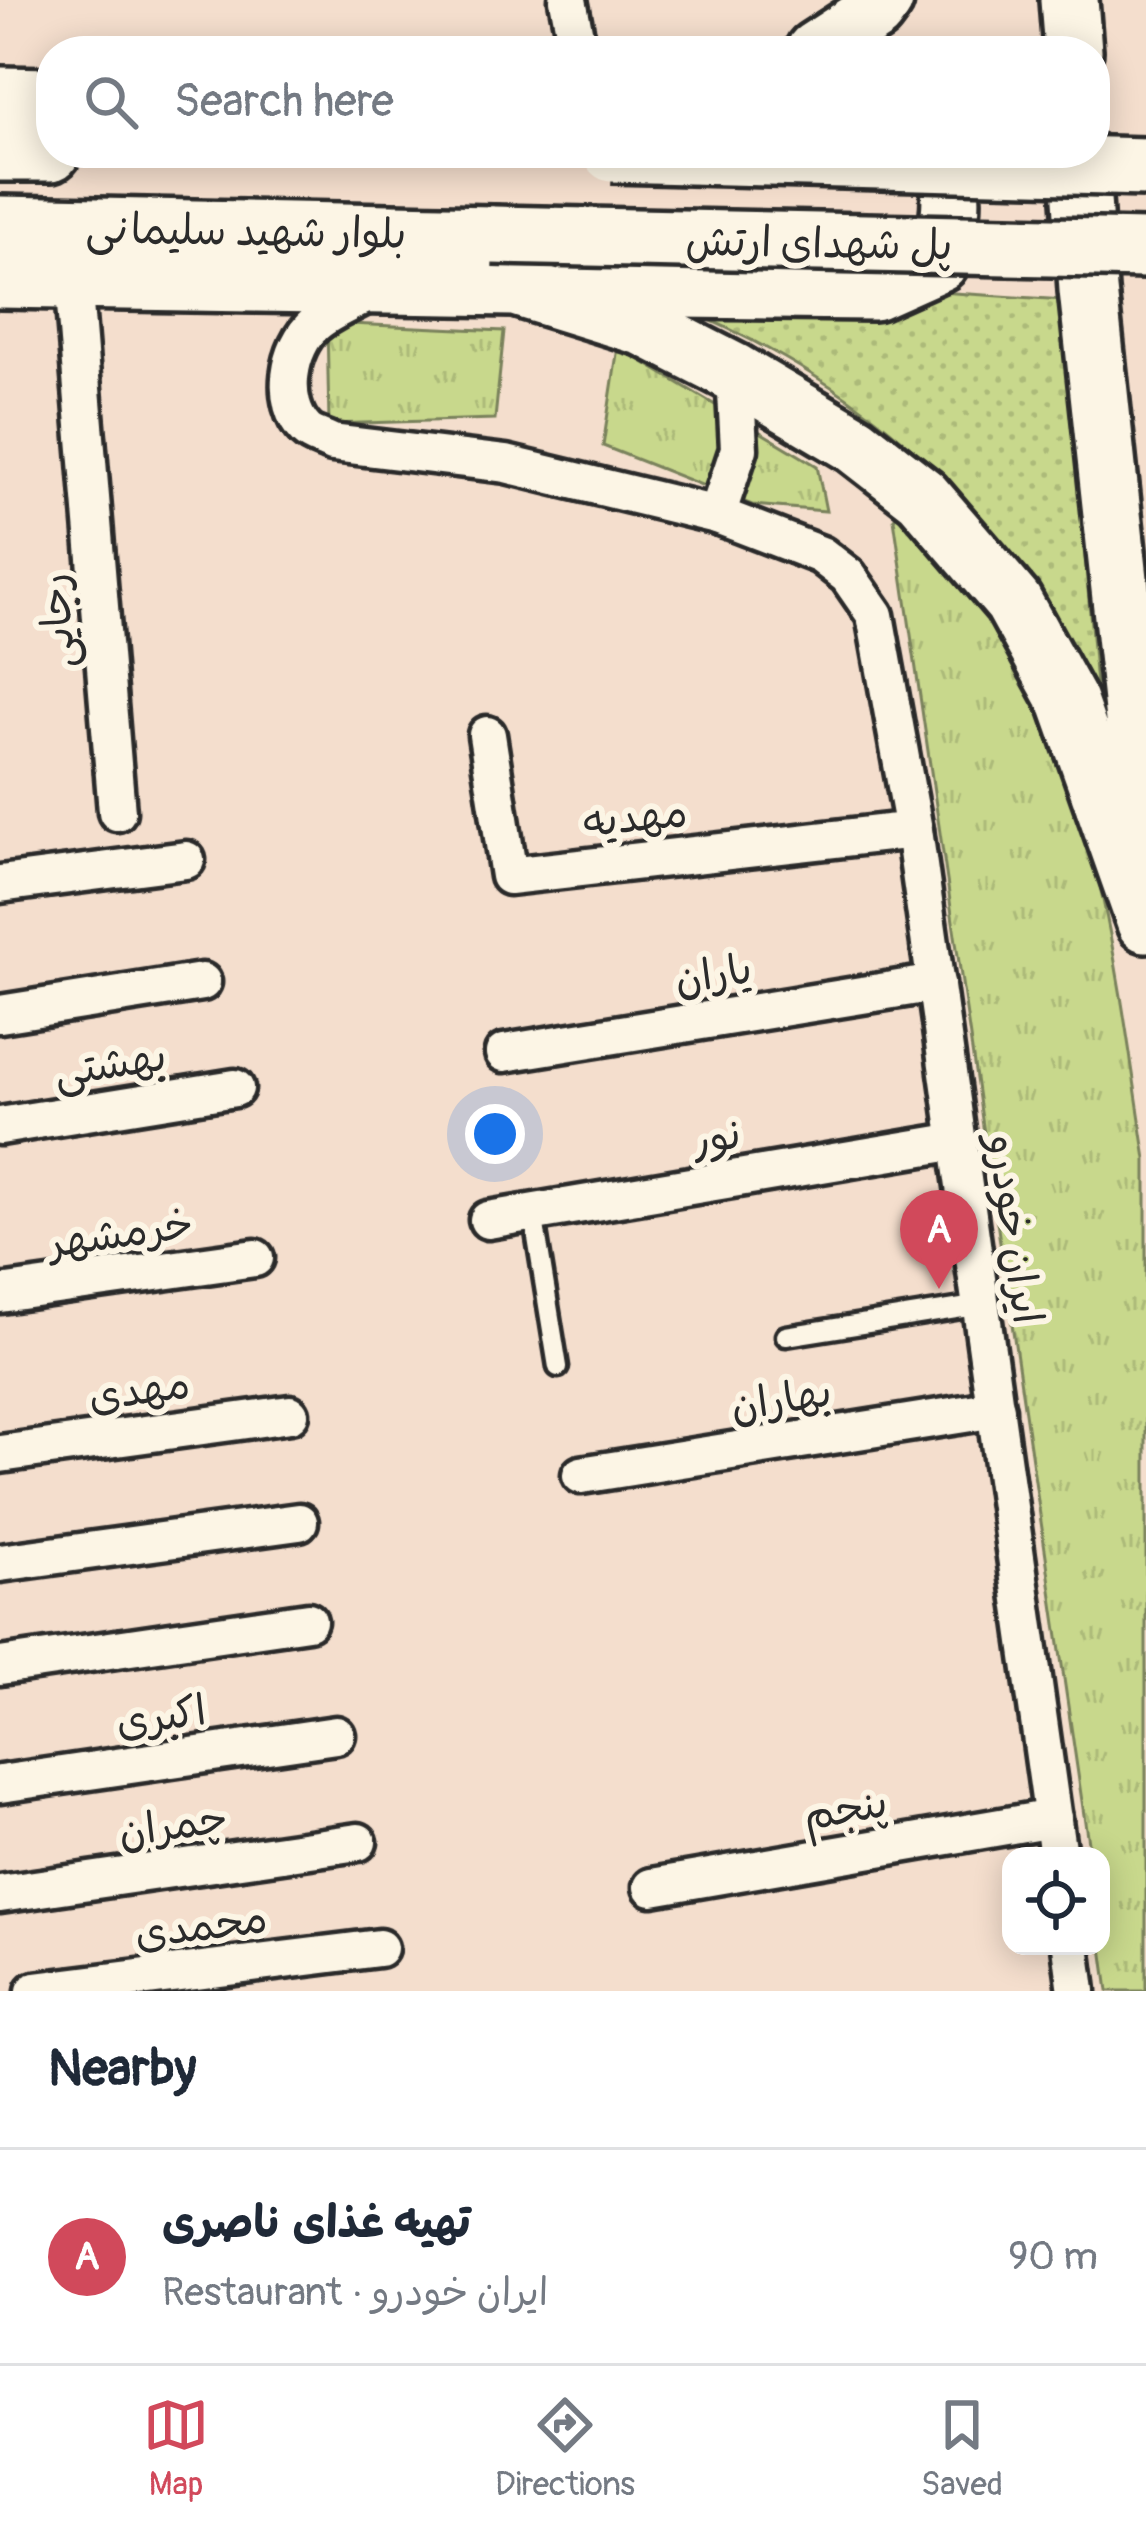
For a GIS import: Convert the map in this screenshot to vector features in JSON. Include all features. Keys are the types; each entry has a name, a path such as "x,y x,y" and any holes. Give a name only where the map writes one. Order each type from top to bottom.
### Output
{"main road":[{"path":"838,36 875,12 884,0"},
{"path":"1069,0 1071,36"},
{"path":"0,96 36,97"},
{"name":"بلوار شهید سلیمانی","path":"0,152 36,152"},
{"name":"پل شهدای ارتش","path":"1110,166 1146,167"},
{"path":"0,279 874,291 904,282 939,262 951,223 952,181 947,168"},
{"path":"1080,168 1088,290 1146,831"},
{"name":"بلوار شهید سلیمانی","path":"0,225 493,235"},
{"name":"پل شهدای ارتش","path":"493,235 1146,249"},
{"path":"515,287 645,327 855,444 922,496 1013,602 1068,702 1146,923"}],"street":[{"path":"568,0 575,36"},
{"name":"رجایی","path":"73,280 116,812"},
{"path":"387,284 316,323 298,344 290,369 293,406 307,431 332,443 506,464 717,515 739,448 734,373"},
{"name":"ایران خودرو","path":"717,515 821,555 848,576 875,615 914,830 1057,1847"},
{"name":"مهدیه","path":"487,734 509,876 914,830"},
{"path":"0,884 186,860"},
{"path":"0,1014 202,982"},
{"name":"یاران","path":"504,1053 936,983"},
{"name":"بهشتی","path":"0,1126 235,1088"},
{"name":"نور","path":"488,1220 958,1141"},
{"name":"خرمشهر","path":"0,1294 255,1258"},
{"name":"بهاران","path":"581,1475 995,1409"},
{"name":"مهدی","path":"0,1454 290,1414"},
{"path":"0,1563 299,1522"},
{"path":"0,1666 308,1621"},
{"name":"اکبری","path":"0,1784 336,1735"},
{"name":"پنجم","path":"652,1887 1053,1818"},
{"name":"چمران","path":"0,1894 358,1842"},
{"name":"محمدی","path":"35,1991 379,1948"},
{"path":"1071,1955 1077,1991"}],"lane":[{"path":"533,1213 558,1367"},
{"path":"786,1336 981,1305"}],"green space":[{"path":"923,291 1064,300 1098,709 1033,588 960,495 919,455 829,385 728,328 673,304"},
{"path":"327,323 504,331 495,419 329,424"},
{"path":"618,347 817,466 826,511 752,505 603,446"},
{"path":"900,506 998,626 1031,678 1082,816 1119,986 1146,1159 1146,1991 1108,1991 1103,1955 1110,1955 1110,1847 1089,1847 894,519"}],"place":[{"name":"تهیه غذای ناصری","path":"939,1289"}]}
